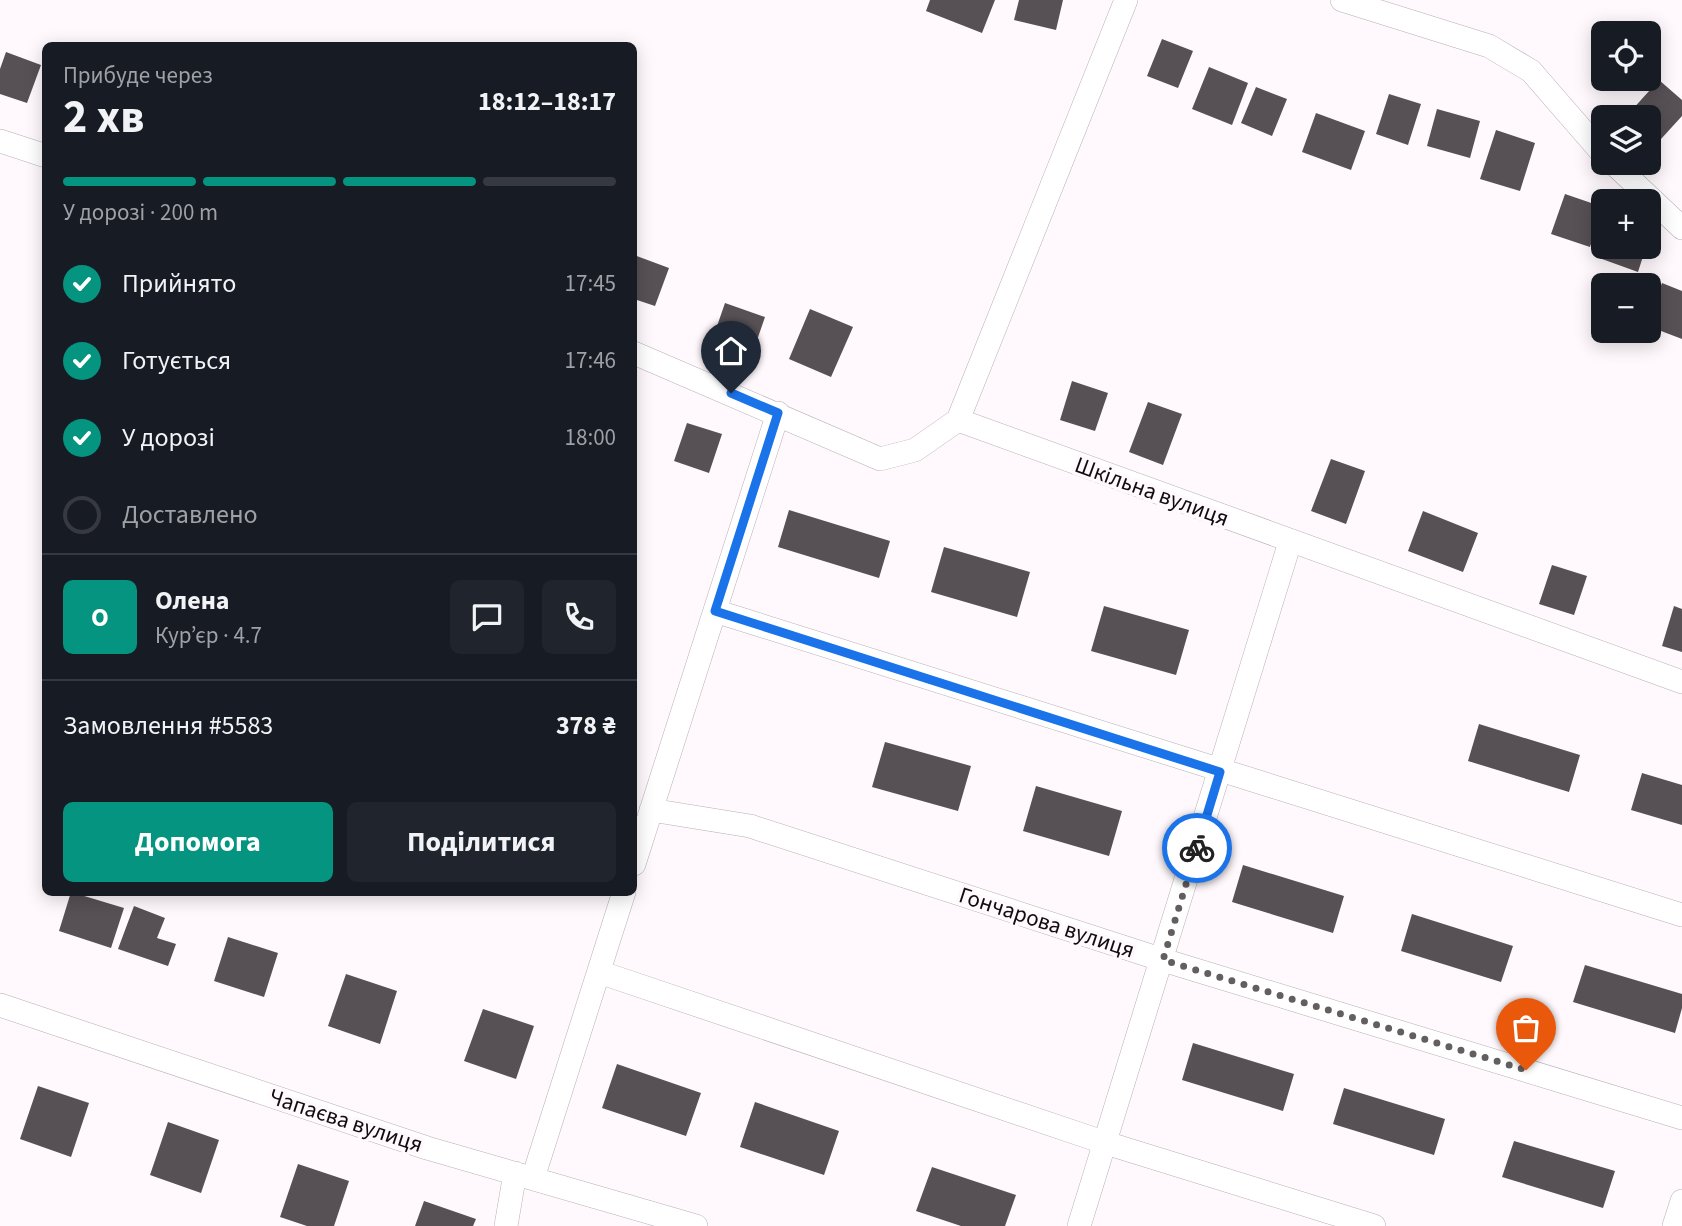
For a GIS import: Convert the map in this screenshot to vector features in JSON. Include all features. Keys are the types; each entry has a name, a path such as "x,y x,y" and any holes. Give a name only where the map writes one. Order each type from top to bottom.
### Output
{"street":[{"path":"637,355 778,413 880,460 915,450 958,420 1126,0"},
{"path":"1342,0 1489,46 1531,71 1591,140"},
{"path":"0,141 42,155"},
{"path":"1626,175 1682,228"},
{"path":"637,854 778,413"},
{"name":"Шкільна вулиця","path":"958,420 1682,682"},
{"path":"1079,1226 1290,542"},
{"path":"715,611 1220,772 1682,915"},
{"name":"Гончарова вулиця","path":"651,810 750,826 1163,960 1682,1118"},
{"path":"506,1226 599,972 623,896"},
{"path":"599,972 1106,1143 1374,1226"},
{"name":"Чапаєва вулиця","path":"0,1005 427,1147 696,1226"},
{"path":"1674,1226 1682,1201"}],"building":[{"path":"930,0 995,0 982,33 926,11"},
{"path":"1019,0 1063,0 1056,30 1014,20"},
{"path":"1162,39 1193,51 1178,88 1147,76"},
{"path":"6,52 41,65 27,103 0,94 0,69"},
{"path":"1209,67 1248,83 1232,125 1192,109"},
{"path":"1661,82 1682,100 1682,116 1661,139 1661,105 1636,105 1649,91 1661,91"},
{"path":"1256,87 1287,99 1272,136 1241,123"},
{"path":"1389,94 1421,104 1408,145 1376,134"},
{"path":"1437,109 1480,121 1470,158 1427,146"},
{"path":"1316,113 1365,131 1351,170 1302,152"},
{"path":"1496,130 1535,143 1520,191 1480,179"},
{"path":"1565,194 1591,203 1590,247 1551,234"},
{"path":"637,256 669,268 655,306 637,300"},
{"path":"1602,259 1642,259 1638,272"},
{"path":"1662,283 1682,291 1682,339 1661,331"},
{"path":"725,303 765,317 756,343 716,329"},
{"path":"810,309 853,327 831,377 789,359"},
{"path":"1072,381 1108,393 1095,431 1060,420"},
{"path":"1148,402 1182,414 1163,465 1129,452"},
{"path":"687,423 722,434 709,473 674,461"},
{"path":"1331,459 1365,471 1346,524 1311,511"},
{"path":"789,510 890,541 879,578 778,547"},
{"path":"1423,511 1478,533 1463,572 1408,551"},
{"path":"944,547 1030,572 1017,617 931,592"},
{"path":"1552,565 1587,576 1574,615 1539,604"},
{"path":"1104,606 1189,630 1176,675 1091,651"},
{"path":"1674,606 1682,609 1682,652 1662,646"},
{"path":"1479,724 1580,755 1569,792 1468,761"},
{"path":"885,742 971,766 958,811 872,787"},
{"path":"1642,773 1682,785 1682,825 1631,810"},
{"path":"1036,786 1122,811 1109,856 1023,831"},
{"path":"1243,865 1344,896 1333,933 1232,902"},
{"path":"70,896 84,896 124,908 111,948 59,931"},
{"path":"134,906 165,918 157,938 176,944 168,966 118,949"},
{"path":"1412,914 1513,946 1501,982 1401,951"},
{"path":"228,937 278,953 264,997 214,981"},
{"path":"1585,965 1682,994 1682,1008 1675,1033 1573,1002"},
{"path":"346,974 397,991 380,1044 328,1026"},
{"path":"483,1009 534,1026 516,1079 464,1061"},
{"path":"1193,1043 1294,1074 1283,1111 1182,1080"},
{"path":"617,1064 701,1093 686,1136 602,1108"},
{"path":"38,1086 89,1103 71,1157 20,1139"},
{"path":"1344,1088 1445,1119 1434,1155 1333,1124"},
{"path":"755,1102 839,1131 824,1175 740,1147"},
{"path":"168,1122 219,1140 201,1193 150,1175"},
{"path":"1514,1141 1615,1171 1603,1208 1502,1177"},
{"path":"298,1164 349,1181 334,1226 307,1226 280,1217"},
{"path":"932,1167 1016,1195 1005,1226 961,1226 916,1211"},
{"path":"424,1201 476,1219 473,1226 415,1226"}],"way so far":[{"path":"1197,848 1163,960 1526,1070"}],"route":[{"path":"731,393 778,413 715,611 1220,772 1197,848"}]}
